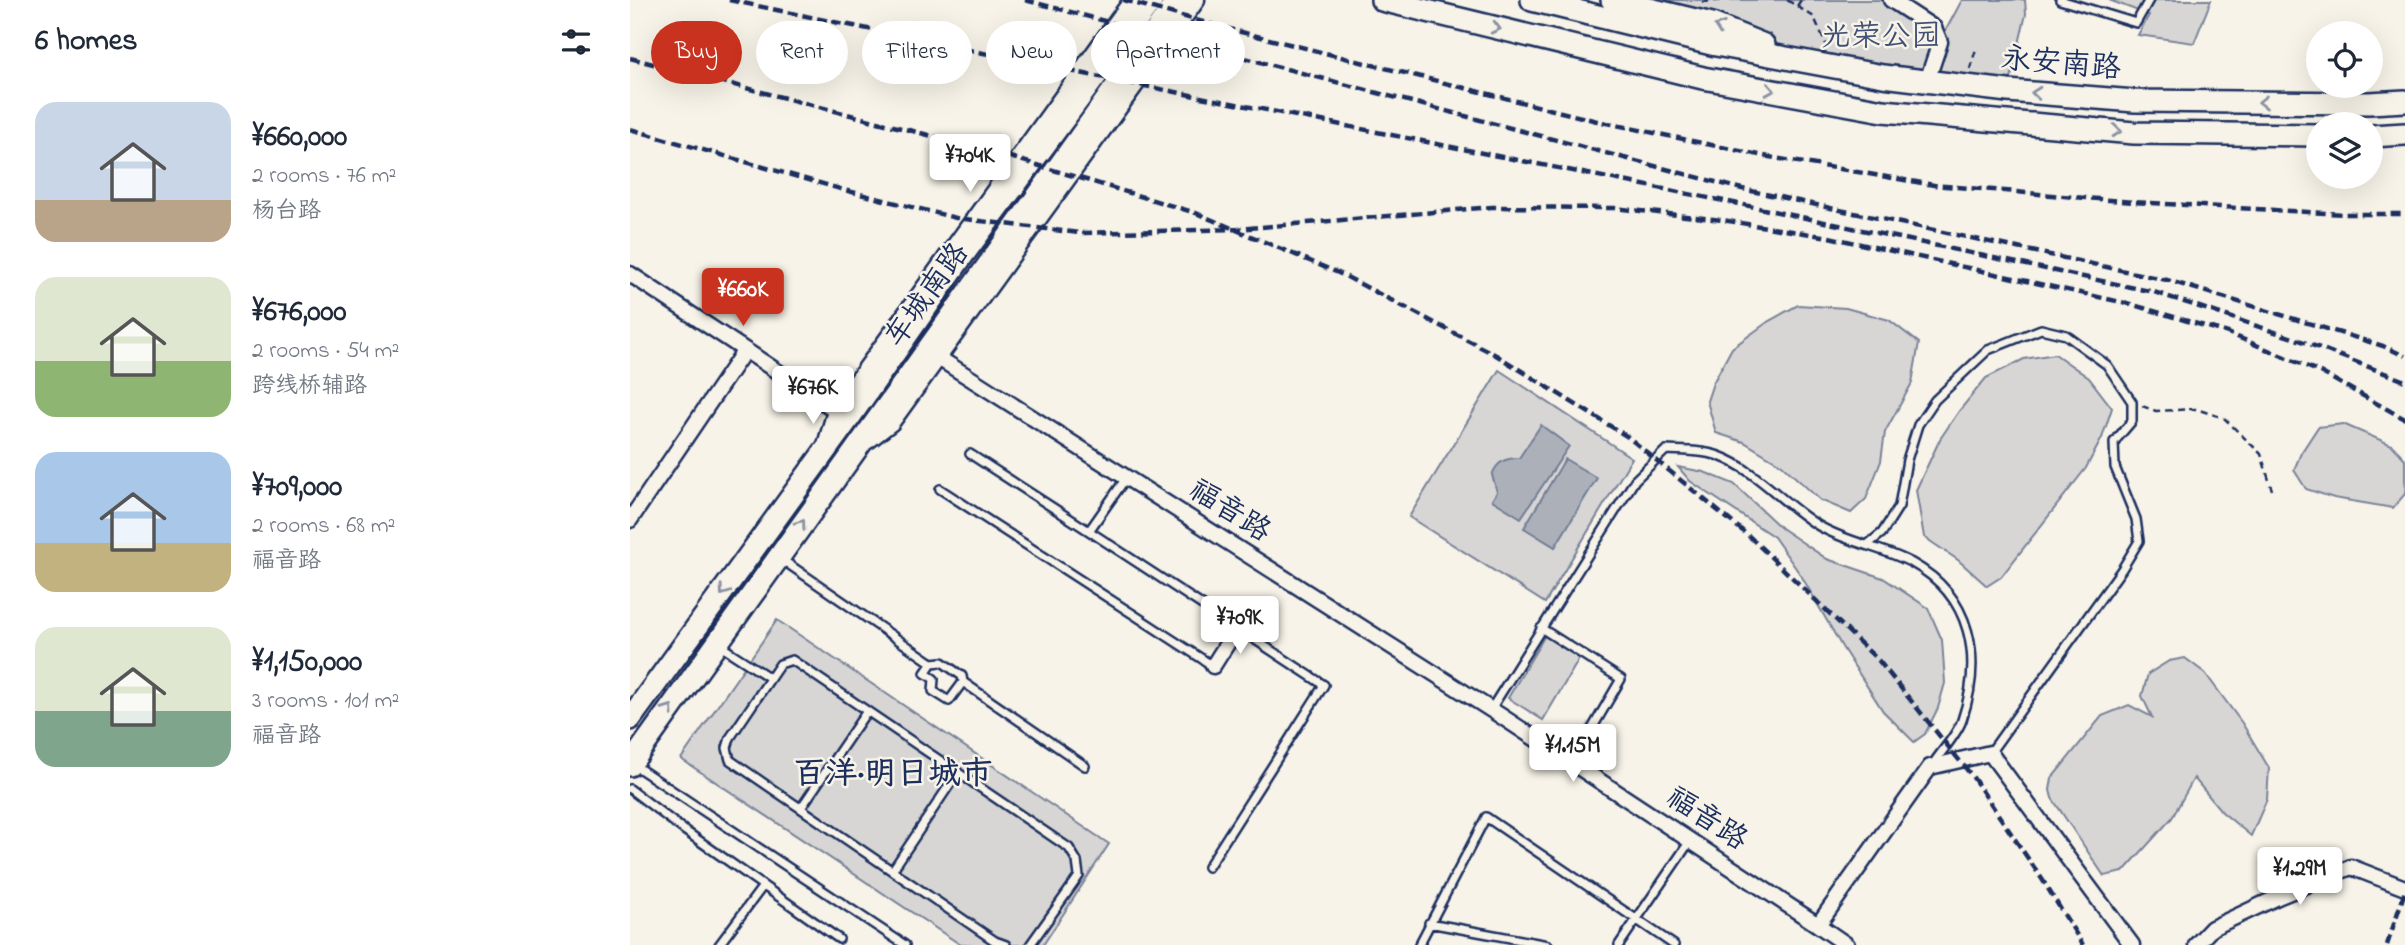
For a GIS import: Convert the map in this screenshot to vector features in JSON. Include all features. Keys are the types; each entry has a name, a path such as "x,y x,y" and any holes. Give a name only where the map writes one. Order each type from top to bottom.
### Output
{"main road":[{"name":"车城南路","path":"630,719 825,451 960,259 1152,0"},
{"name":"车城南路","path":"631,764 715,643 1178,0"},
{"name":"永安南路","path":"1382,0 1703,78 1883,111 2134,133 2306,135"},
{"name":"永安南路","path":"1532,0 1716,45 1883,76 2008,91 2135,102 2405,101"},
{"path":"1612,0 1712,24 1805,62"},
{"path":"2315,103 2316,112"},
{"path":"2383,135 2405,134"}],"street":[{"path":"825,451 837,411 1134,0"},
{"path":"852,453 890,422 1195,0"},
{"path":"1891,0 1934,28 1940,42 1927,80"},
{"path":"630,274 837,411"},
{"path":"630,520 745,350"},
{"name":"福音路","path":"937,357 1490,709 1847,945"},
{"path":"1213,666 1237,628"},
{"path":"1818,925 1930,767 1990,753 2132,945"},
{"path":"2196,945 2212,928 2351,867 2405,888"}],"lane":[{"path":"2060,0 2136,23 2149,0"},
{"path":"1867,545 1882,533 1899,506 1907,460 1918,425 1935,400 1988,350 2040,329 2066,335 2107,365 2132,402 2132,421 2114,442 2115,467 2136,519 2139,541 2122,569 1990,753"},
{"path":"1490,709 1635,480 1666,450 1699,451 1719,456 1750,472 1789,506 1842,538 1914,564 1942,584 1963,612 1973,653 1969,688 1961,722 1930,767"},
{"path":"970,454 1324,685 1208,867"},
{"path":"1089,531 1126,478"},
{"path":"940,489 1213,666"},
{"path":"778,556 932,663 942,662 962,676 963,682 949,701 933,691 934,679 925,673 932,663"},
{"path":"1541,628 1621,679 1572,763"},
{"path":"715,643 770,678"},
{"path":"1006,945 995,941 730,760 727,748 730,738 780,664 792,660 1069,848 1077,861 1079,876 1030,945"},
{"path":"963,682 1085,766"},
{"path":"801,808 867,711"},
{"path":"631,764 905,945"},
{"path":"892,871 958,772"},
{"path":"630,789 839,939"},
{"path":"1419,945 1486,817 1674,945"},
{"path":"1619,945 1690,841"},
{"path":"719,945 763,886"},
{"path":"1429,923 1548,945"}],"path":[{"path":"1700,1 1726,0"},
{"path":"1787,0 1814,16 1833,67"},
{"path":"1797,6 1801,0"},
{"path":"2132,402 2156,411 2196,409 2224,418 2261,454 2272,490"}],"green space":[{"name":"光荣公园","path":"1612,0 1891,0 1940,41 1962,0 2025,0 2026,14 2008,91 1883,76"},
{"path":"2109,0 2211,0 2194,43 2138,35 2149,15"},
{"path":"1798,305 1846,308 1889,320 1919,343 1912,383 1885,432 1881,461 1866,499 1851,513 1820,500 1782,465 1744,442 1716,433 1707,401 1713,383 1732,348 1769,321"},
{"path":"2055,354 2089,378 2112,408 2102,438 2086,468 2001,577 1987,586 1958,560 1924,537 1916,490 1940,439 1986,378 2024,359"},
{"path":"1499,370 1632,458 1545,603 1409,517"},
{"path":"2343,424 2392,445 2405,459 2405,494 2393,508 2334,498 2306,489 2294,470 2301,453 2318,427"},
{"path":"1678,467 1704,472 1734,484 1781,528 1827,559 1883,578 1928,608 1942,640 1945,683 1938,708 1925,734 1914,742 1883,711 1802,577 1774,537 1690,481"},
{"path":"777,620 1109,844 1043,945 961,945 681,759"},
{"path":"1547,632 1582,654 1543,720 1508,698"},
{"path":"2185,658 2205,673 2242,723 2269,768 2267,799 2251,836 2222,812 2194,778 2172,818 2123,872 2104,876 2052,798 2052,778 2102,716 2129,705 2152,717 2142,696 2148,674 2169,661"}],"shaded area":[{"path":"1541,425 1569,446 1521,518 1492,500 1497,492 1492,475 1502,462 1519,458"},
{"path":"1565,459 1597,478 1555,547 1524,528"}],"railway":[{"path":"729,0 1060,69 1754,207 2154,292 2299,340 2405,381"},
{"path":"1025,0 1742,189 2167,280 2383,346 2405,356"},
{"path":"1123,0 1597,121 1769,157 1934,185 2133,202 2343,214 2405,214"},
{"path":"630,58 990,151 1196,213 1343,275 1496,355 1628,437 1750,537 1879,661 1972,776 2083,945"},
{"path":"630,129 844,190 956,218 1079,233 1238,229 1492,207 1614,208 1722,220 1829,237 2130,304 2228,333 2320,372 2405,419"},
{"path":"2387,945 2405,891"}],"district":[{"name":"百洋·明日城市","path":"893,775"}]}
